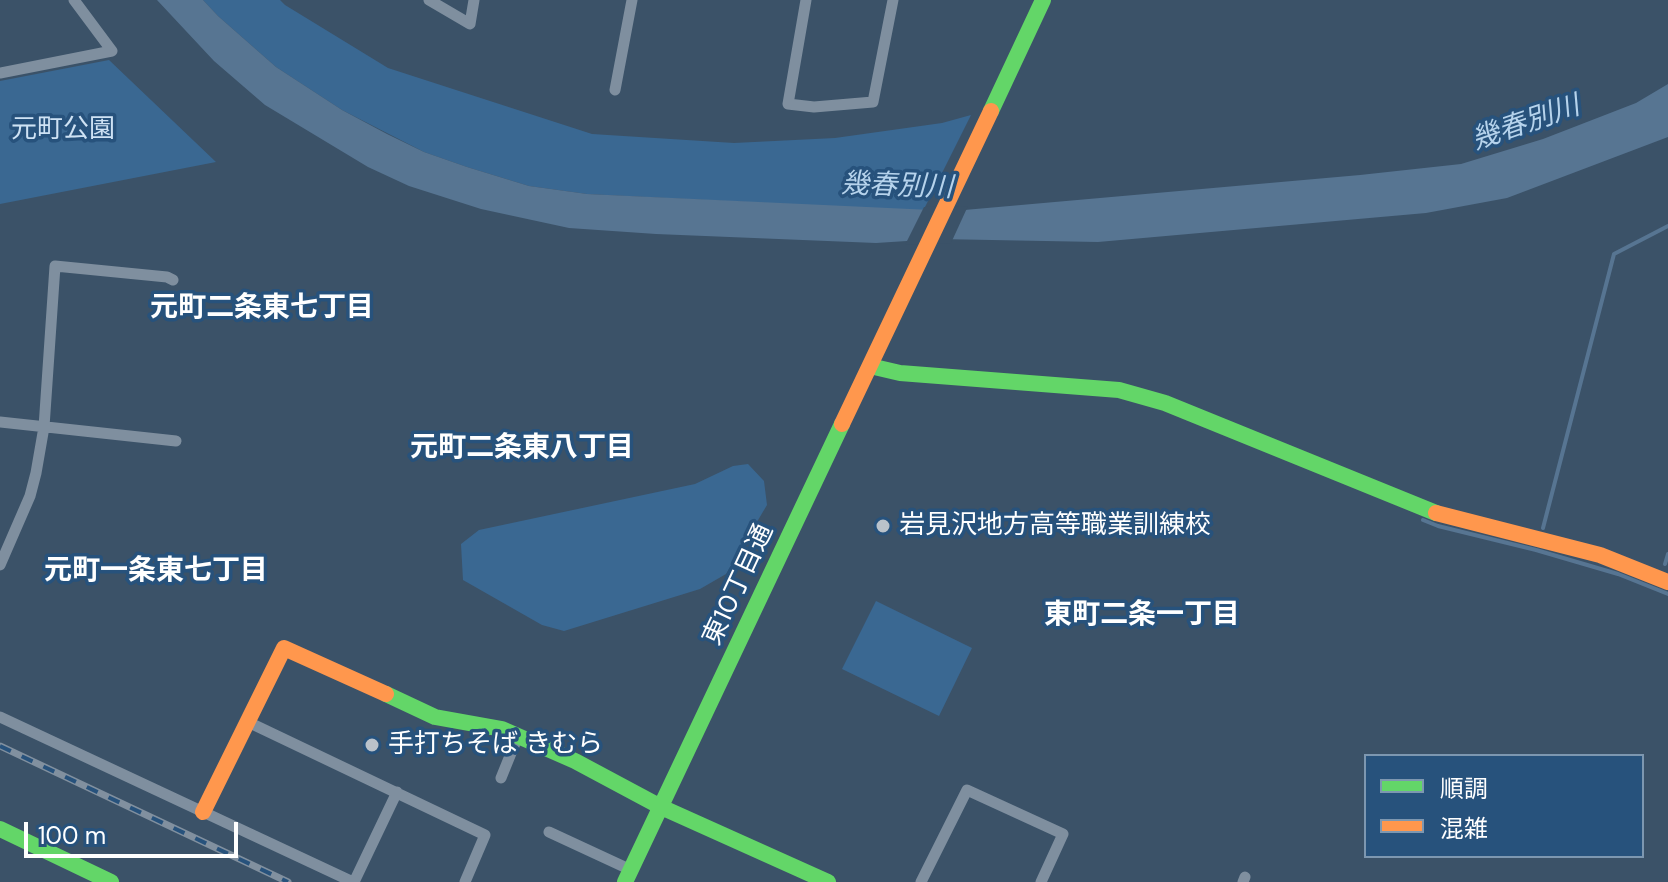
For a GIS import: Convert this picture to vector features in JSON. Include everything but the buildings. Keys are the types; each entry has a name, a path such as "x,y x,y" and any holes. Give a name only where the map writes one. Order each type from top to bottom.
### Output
{"street":[{"path":"0,73 112,51 74,0"},
{"path":"429,0 470,24 474,0"},
{"path":"615,90 632,0"},
{"path":"806,0 788,104 814,107 873,102 893,0"},
{"name":"東10丁目通","path":"628,876 1043,0"},
{"path":"0,565 30,496 36,473 44,427 55,266 173,280"},
{"path":"870,366 900,373 1119,390 1165,403 1432,512 1600,555 1668,582"},
{"path":"0,422 176,441"},
{"path":"203,812 284,648 435,717 502,729 575,761 661,807 828,882"},
{"path":"0,717 353,882 397,792"},
{"path":"248,722 485,835 465,882"},
{"path":"501,778 518,736"},
{"path":"921,882 967,790 1063,834 1041,882"},
{"path":"0,829 111,882"},
{"path":"549,832 628,876"}],"green space":[{"path":"203,0 280,0 388,68 592,134 734,143 835,138 942,123 971,115 923,211 587,194 529,186 424,152 342,110 276,67"},
{"name":"元町公園","path":"109,60 216,162 0,204 0,81"},
{"path":"748,464 764,481 767,505 726,574 700,589 564,631 542,625 463,580 461,544 479,530 695,484 733,466"},
{"path":"876,601 972,648 939,716 842,669"}],"shaded area":[{"path":"157,0 203,0 276,67 342,110 424,152 529,186 587,194 953,211 1360,175 1461,164 1543,139 1636,103 1668,84 1668,137 1507,198 1426,213 1098,242 938,239 876,243 569,228 481,209 409,186 368,167 265,105 214,61"}],"pier":[{"path":"968,206 951,243 905,245 924,207"}],"waterway":[{"path":"1543,528 1614,254 1668,226"},
{"path":"1423,520 1618,574 1668,594"},
{"path":"1665,564 1668,554"}],"railway":[{"path":"0,746 288,882"}],"traffic: fast":[{"path":"991,111 1043,0"},
{"path":"870,366 900,373 1119,390 1165,403 1436,513"},
{"path":"625,882 842,424"},
{"path":"386,694 435,717 502,729 575,761 661,807 828,882"},
{"path":"0,829 111,882"}],"traffic: slow":[{"path":"842,424 991,111"},
{"path":"1436,513 1600,555 1668,582"},
{"path":"203,812 284,648 386,694"}],"place":[{"name":"岩見沢地方高等職業訓練校","path":"883,526"},
{"name":"手打ちそば きむら","path":"372,745"}],"district":[{"name":"元町二条東七丁目","path":"262,309"},
{"name":"元町二条東八丁目","path":"522,449"},
{"name":"元町一条東七丁目","path":"156,572"},
{"name":"東町二条一丁目","path":"1142,616"}],"water label":[{"name":"幾春別川","path":"1526,124"},
{"name":"幾春別川","path":"897,187"}]}
